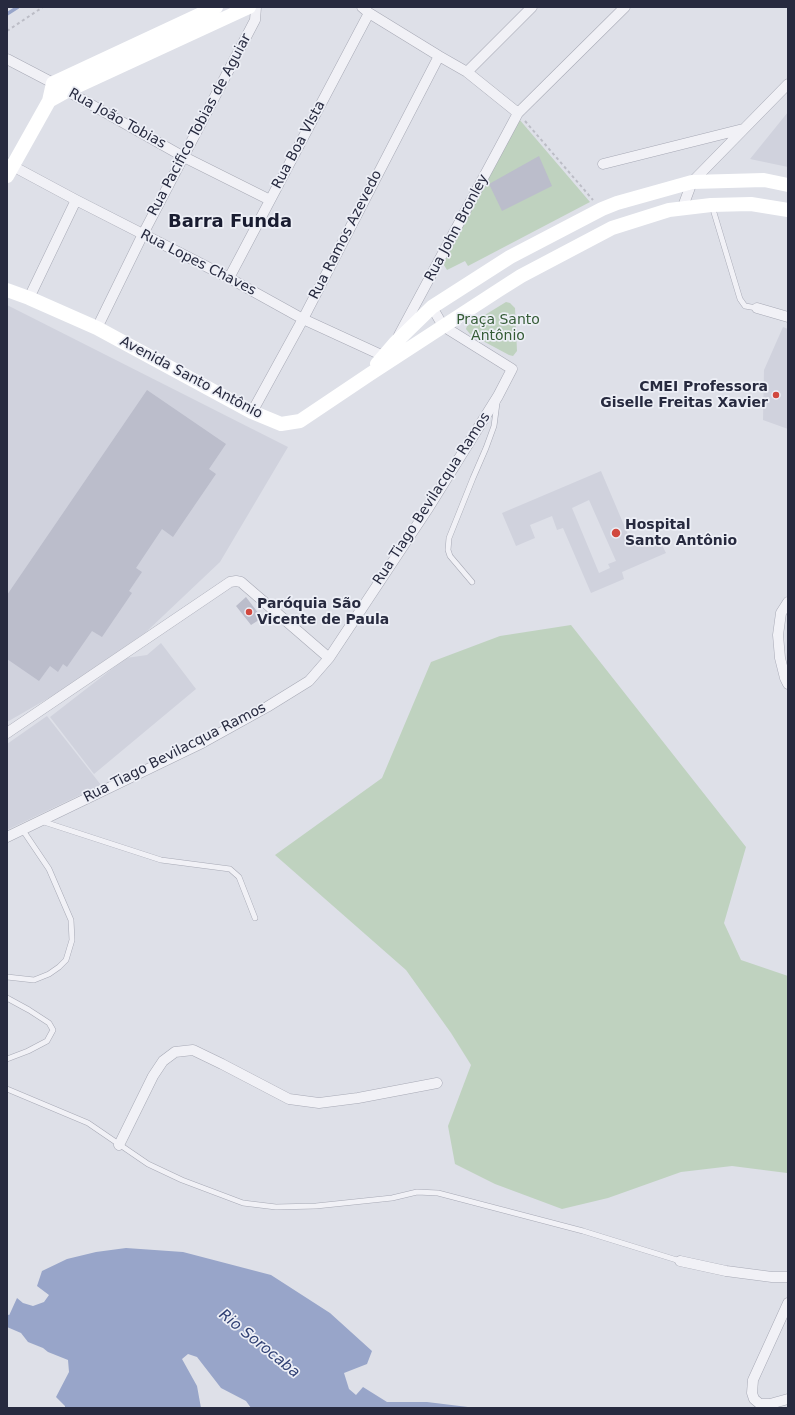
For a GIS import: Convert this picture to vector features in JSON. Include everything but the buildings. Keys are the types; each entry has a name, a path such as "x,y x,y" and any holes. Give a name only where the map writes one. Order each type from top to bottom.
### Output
{"main road":[{"path":"9,168 49,100 53,83 216,7"},
{"path":"49,100 249,7"},
{"name":"Avenida Santo Antônio","path":"7,290 97,328 252,412 281,424 300,422 370,374 387,357 395,343 432,307 510,257 602,209 617,203 692,182 764,180 788,185"},
{"name":"Avenida Santo Antônio","path":"387,357 443,326 521,276 612,228 669,210 712,205 751,204 788,210"}],"street":[{"name":"Rua Pacifico Tobias de Aguiar","path":"97,328 143,234 255,20 256,7"},
{"path":"467,72 532,7"},
{"name":"Rua John Bronley","path":"395,343 518,113 625,7"},
{"path":"365,10 467,72 518,113"},
{"name":"Rua Boa VIsta","path":"229,278 270,200 365,10"},
{"name":"Rua Ramos Azevedo","path":"252,412 303,318 439,56"},
{"name":"Rua João Tobias","path":"7,59 53,83 184,157 270,200"},
{"path":"682,209 692,182 788,84"},
{"path":"602,164 743,129"},
{"name":"Rua Lopes Chaves","path":"9,168 143,234 303,318 387,357"},
{"path":"29,298 76,200"},
{"path":"432,307 443,326"},
{"path":"757,308 788,317"},
{"name":"Rua Tiago Bevilacqua Ramos","path":"7,837 202,743 267,707 309,681 329,658 427,510 498,396 512,369 443,326"},
{"path":"7,733 230,582 241,582 329,658"},
{"path":"788,602 778,635 780,658 788,684"},
{"path":"119,1145 153,1076 163,1061 175,1052 193,1050 289,1099 319,1103 358,1098 437,1082"},
{"path":"680,1261 726,1271 788,1278"},
{"path":"788,1303 752,1380 752,1393 754,1399 760,1404 770,1404 788,1399"}],"lane":[{"path":"712,205 740,299 745,306 757,308"},
{"path":"472,582 450,556 448,550 449,538 494,426 498,396"},
{"path":"40,821 161,860 230,869 240,876 255,918"},
{"path":"7,977 34,980 50,974 66,960 72,940 71,920 49,869 22,829"},
{"path":"7,998 49,1023 53,1030 47,1041 28,1051 7,1059"},
{"path":"7,1089 88,1123 148,1164 182,1180 243,1203 276,1207 316,1206 392,1198 417,1192 438,1193 583,1231 680,1261"}],"path":[{"path":"7,31 43,7"},
{"path":"518,113 602,209"}],"shaded area":[{"path":"788,112 788,167 750,159"},
{"path":"7,305 288,447 220,562 145,633 61,691 7,722"},
{"name":"CMEI Professora Giselle Freitas Xavier","path":"783,327 788,329 788,429 763,420 764,370"},
{"name":"Hospital Santo Antônio","path":"601,471 632,544 651,537 654,545 661,543 666,553 622,572 624,579 591,593 563,528 557,530 552,516 530,525 535,538 516,546 502,513","holes":["589,500 616,561 608,564 610,568 599,573 572,508"]},
{"path":"161,643 196,689 94,774 50,717 126,658 147,655"},
{"path":"47,716 101,785 7,830 7,744"}],"green space":[{"path":"519,119 590,202 468,266 465,261 447,270 442,262"},
{"name":"Praça Santo Antônio","path":"506,302 510,303 515,308 517,351 513,356 470,334 466,329 467,326"},
{"path":"571,625 746,847 724,923 741,960 788,976 787,1173 732,1166 681,1172 608,1198 562,1209 495,1184 455,1164 448,1126 471,1065 451,1033 406,970 275,855 382,778 431,662 500,636"}],"water":[{"name":"Rio Sorocaba","path":"126,1248 183,1252 271,1275 330,1313 372,1351 367,1364 344,1373 349,1389 356,1395 363,1387 387,1402 427,1402 476,1408 251,1408 246,1401 221,1388 197,1357 188,1354 182,1359 197,1386 201,1408 65,1408 65,1406 56,1397 69,1372 68,1360 28,1342 21,1333 7,1327 7,1320 17,1298 23,1303 33,1306 44,1302 49,1295 37,1286 42,1271 67,1259 96,1252"}],"waterway":[{"path":"7,14 18,7"}],"place":[{"name":"CMEI Professora Giselle Freitas Xavier","path":"776,395"},
{"name":"Hospital Santo Antônio","path":"616,533"},
{"name":"Paróquia São Vicente de Paula","path":"249,612"}],"district":[{"name":"Barra Funda","path":"230,222"}]}
